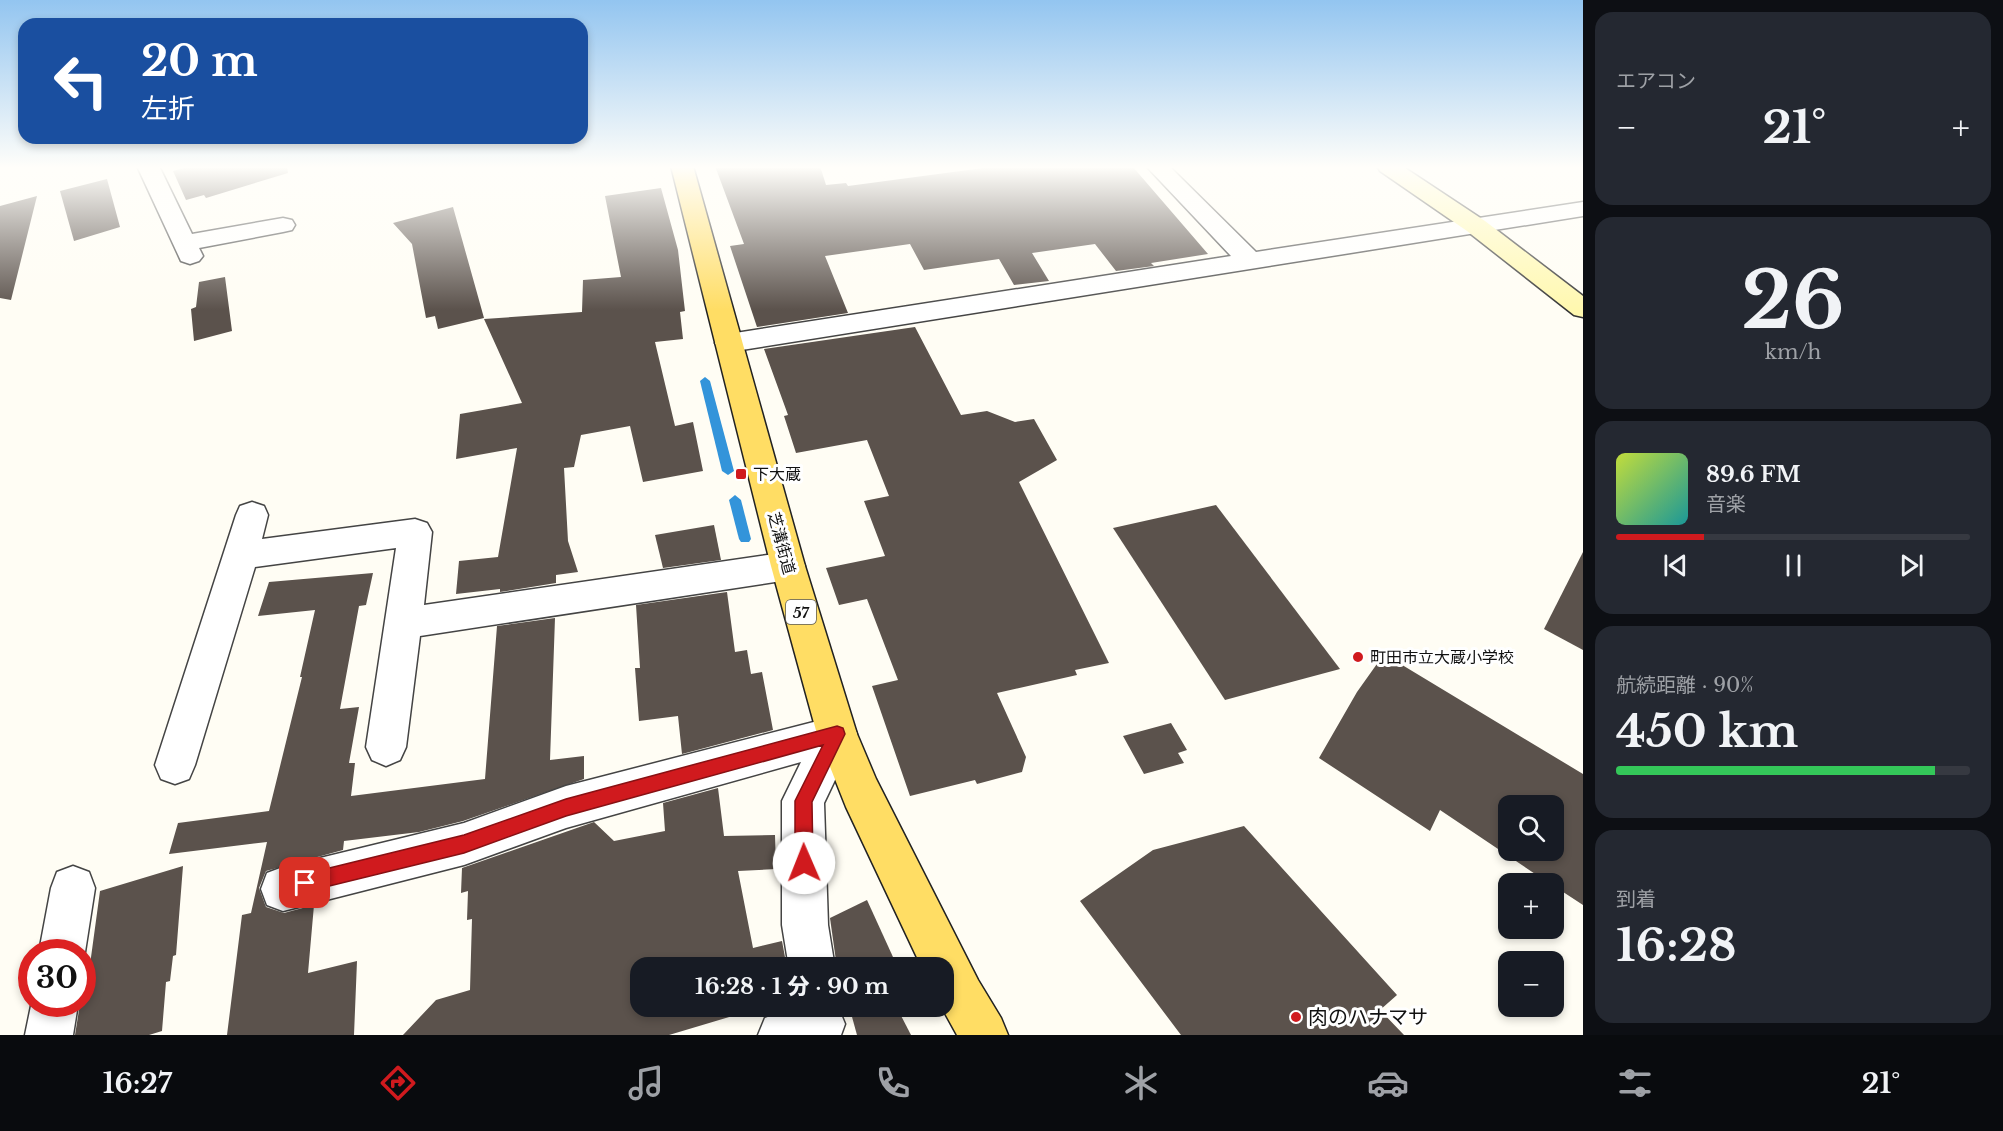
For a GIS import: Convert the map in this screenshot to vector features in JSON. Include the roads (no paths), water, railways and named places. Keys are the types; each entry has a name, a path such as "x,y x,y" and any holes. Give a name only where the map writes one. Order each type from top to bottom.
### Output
{"main road":[{"name":"芝溝街道","path":"695,214 788,566 837,734 871,814 961,996 984,1035"}],"street":[{"path":"172,214 187,249 283,225"},
{"path":"1204,214 1251,262"},
{"path":"1459,214 1583,309"},
{"path":"729,343 1550,214"},
{"path":"175,765 252,515"},
{"path":"241,555 415,532 386,747"},
{"path":"404,623 788,566"},
{"path":"283,889 464,844 566,807 837,734"},
{"path":"810,957 805,925 803,801 837,734"},
{"path":"64,939 73,888"},
{"path":"50,1035 52,1017"}],"waterway":[{"path":"705,381 728,471"},
{"path":"735,500 745,539"}],"place":[{"name":"下大蔵","path":"741,474"},
{"name":"町田市立大蔵小学校","path":"1358,657"},
{"name":"肉のハナマサ","path":"1296,1017"}]}
